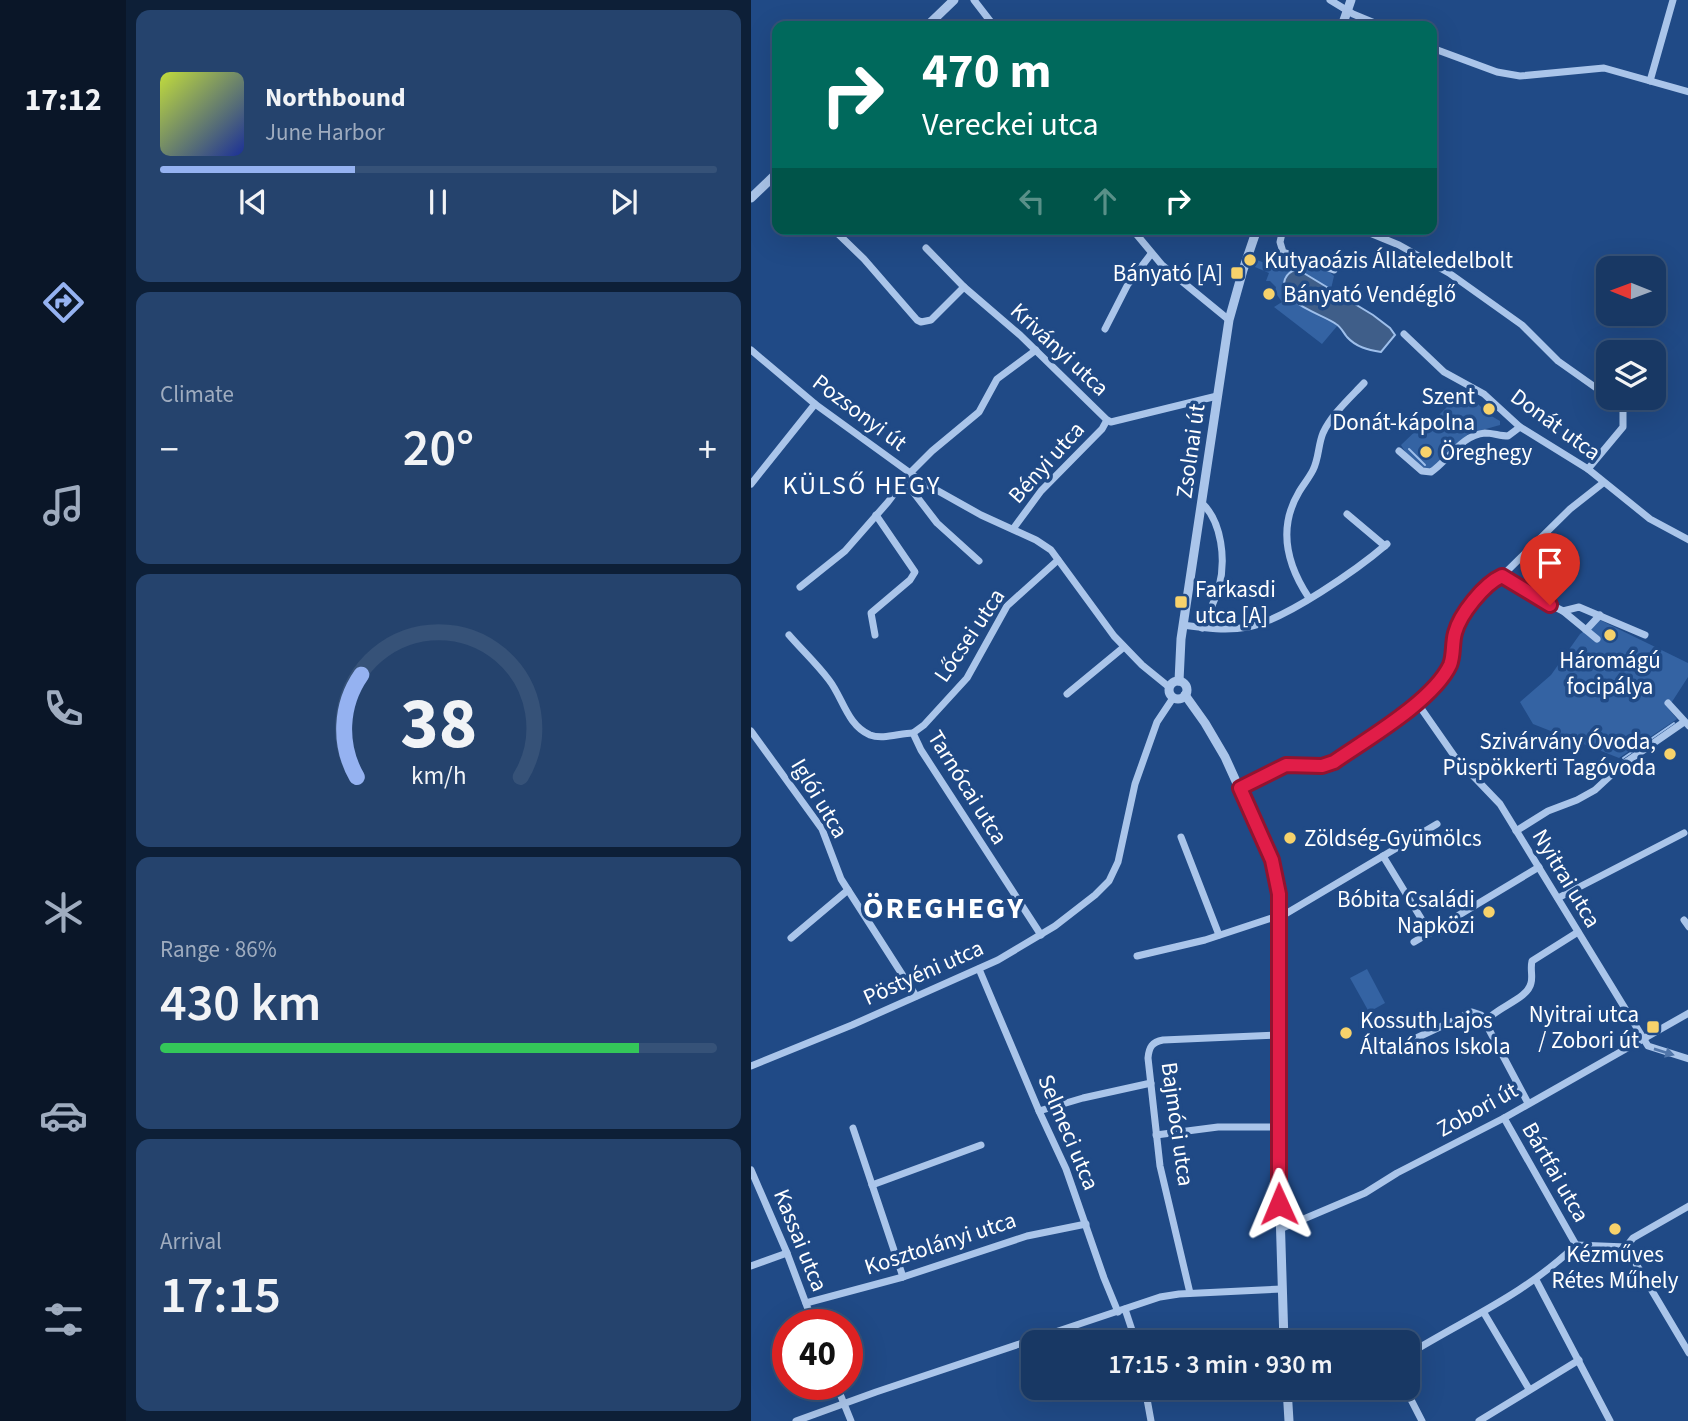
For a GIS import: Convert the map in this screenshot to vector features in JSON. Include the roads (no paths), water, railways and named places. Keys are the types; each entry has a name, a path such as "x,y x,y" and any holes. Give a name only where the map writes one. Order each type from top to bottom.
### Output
{"street":[{"path":"932,21 955,0"},
{"path":"974,0 990,21"},
{"path":"1330,0 1350,5 1374,21"},
{"path":"1650,80 1673,0"},
{"path":"1437,50 1497,72 1520,76 1604,68 1688,92"},
{"path":"751,198 772,179"},
{"path":"839,235 921,322 931,320 964,288"},
{"path":"1137,235 1151,254 1229,320"},
{"name":"Zsolnai út","path":"1179,681 1183,625 1229,320 1255,235"},
{"path":"1282,235 1280,242 1283,252 1334,270"},
{"path":"1375,235 1399,245 1449,273 1522,325 1558,361 1596,388"},
{"name":"Kriványi utca","path":"926,248 964,288 1036,350 1107,420 1111,422 1217,396"},
{"path":"1105,329 1128,284 1151,254"},
{"name":"Donát utca","path":"1404,334 1444,372 1484,394 1520,427 1588,469 1650,519 1688,540"},
{"name":"Pozsonyi út","path":"751,349 907,477 1036,540 1051,550 1124,647 1169,687"},
{"path":"800,587 837,559 932,451 979,412 997,379 1036,350"},
{"path":"1309,598 1289,558 1286,533 1290,513 1298,493 1315,467 1324,432 1364,383"},
{"path":"751,484 815,404"},
{"path":"1588,469 1623,427 1623,410"},
{"name":"Bényi utca","path":"1013,529 1041,491 1102,429 1107,420"},
{"path":"1399,451 1427,473 1476,435 1487,433 1508,436 1520,427"},
{"path":"907,477 937,523 979,561"},
{"path":"1240,788 1286,765 1322,766 1334,762 1418,704 1450,666 1455,632 1486,586 1502,576 1570,509 1603,483"},
{"path":"1202,503 1212,515 1216,527 1222,564 1219,586 1202,628"},
{"path":"1183,625 1235,629 1256,625 1309,598 1386,545 1347,514"},
{"path":"875,635 871,613 910,580 915,572 876,515"},
{"name":"Lőcsei utca","path":"913,733 924,725 967,678 1007,606 1058,560"},
{"path":"1502,576 1563,611 1597,639"},
{"path":"1563,611 1579,607 1645,635"},
{"path":"1586,630 1600,615"},
{"name":"Tarnócai utca","path":"789,635 829,680 847,713 860,729 880,737 913,733 921,750 1041,935"},
{"path":"1067,694 1124,647"},
{"path":"1185,695 1173,698 1169,687 1179,681 1186,688 1185,695 1214,737 1240,788 1274,867 1280,915 1279,1127 1284,1330"},
{"name":"Pöstyéni utca","path":"751,1066 979,969 1041,935 1095,895 1114,872 1121,852 1135,784 1157,722 1173,698"},
{"name":"Nyitrai utca","path":"1418,704 1448,749 1500,804 1644,1040"},
{"path":"1516,831 1548,811 1595,790 1622,765 1686,724 1669,704"},
{"name":"Iglói utca","path":"751,730 822,829 836,869 916,996"},
{"path":"1137,956 1219,935 1294,910 1437,824"},
{"path":"1558,898 1684,832"},
{"path":"1181,837 1219,935"},
{"path":"1383,856 1430,933"},
{"path":"1414,942 1539,867"},
{"path":"791,938 848,890"},
{"path":"1485,1022 1494,1012 1530,988 1532,961 1578,932"},
{"name":"Selmeci utca","path":"979,969 1066,1169 1104,1278 1131,1330"},
{"path":"1412,1040 1472,1012 1481,1015 1529,1103"},
{"name":"Zobori út","path":"1280,1229 1365,1193 1397,1173 1644,1040 1688,1013"},
{"name":"Bajmóci utca","path":"1190,1293 1162,1174 1148,1052 1153,1043 1158,1041 1279,1035"},
{"path":"1644,1040 1655,1050 1688,1059"},
{"path":"1039,1111 1151,1083"},
{"name":"Bártfai utca","path":"1503,1118 1576,1245"},
{"path":"1156,1135 1218,1127 1279,1127"},
{"path":"853,1128 903,1277"},
{"path":"872,1185 981,1144"},
{"name":"Kassai utca","path":"751,1170 808,1309"},
{"path":"1626,1247 1633,1238 1688,1206"},
{"name":"Kosztolányi utca","path":"806,1303 903,1277 1027,1236 1086,1224"},
{"path":"1420,1347 1484,1313 1536,1280 1576,1245 1626,1247"},
{"path":"1626,1247 1688,1353"},
{"path":"751,1265 787,1253"},
{"path":"1536,1280 1610,1421"},
{"path":"797,1421 1159,1297 1282,1289"},
{"path":"1484,1313 1529,1389"},
{"path":"1479,1421 1579,1360"},
{"path":"842,1400 851,1421"},
{"path":"1147,1400 1151,1421"},
{"path":"1288,1400 1289,1421"},
{"path":"1411,1400 1422,1421"}],"waterway":[{"path":"1409,449 1425,465"},
{"path":"1623,758 1674,723"}],"place":[{"name":"Kutyaoázis Állateledelbolt","path":"1250,260"},
{"name":"Bányató [A]","path":"1237,273"},
{"name":"Bányató Vendéglő","path":"1269,294"},
{"name":"Szent Donát-kápolna","path":"1489,409"},
{"name":"Öreghegy","path":"1426,452"},
{"name":"Farkasdi utca [A]","path":"1181,602"},
{"name":"Háromágú focipálya","path":"1610,635"},
{"name":"Szivárvány Óvoda, Püspökkerti Tagóvoda","path":"1670,754"},
{"name":"Zöldség-Gyümölcs","path":"1290,838"},
{"name":"Bóbita Családi Napközi","path":"1489,912"},
{"name":"Nyitrai utca / Zobori út","path":"1653,1027"},
{"name":"Kossuth Lajos Általános Iskola","path":"1346,1033"},
{"name":"Kézműves Rétes Műhely","path":"1615,1229"}],"district":[{"name":"KÜLSŐ HEGY","path":"862,485"},
{"name":"ÖREGHEGY","path":"944,908"}]}
